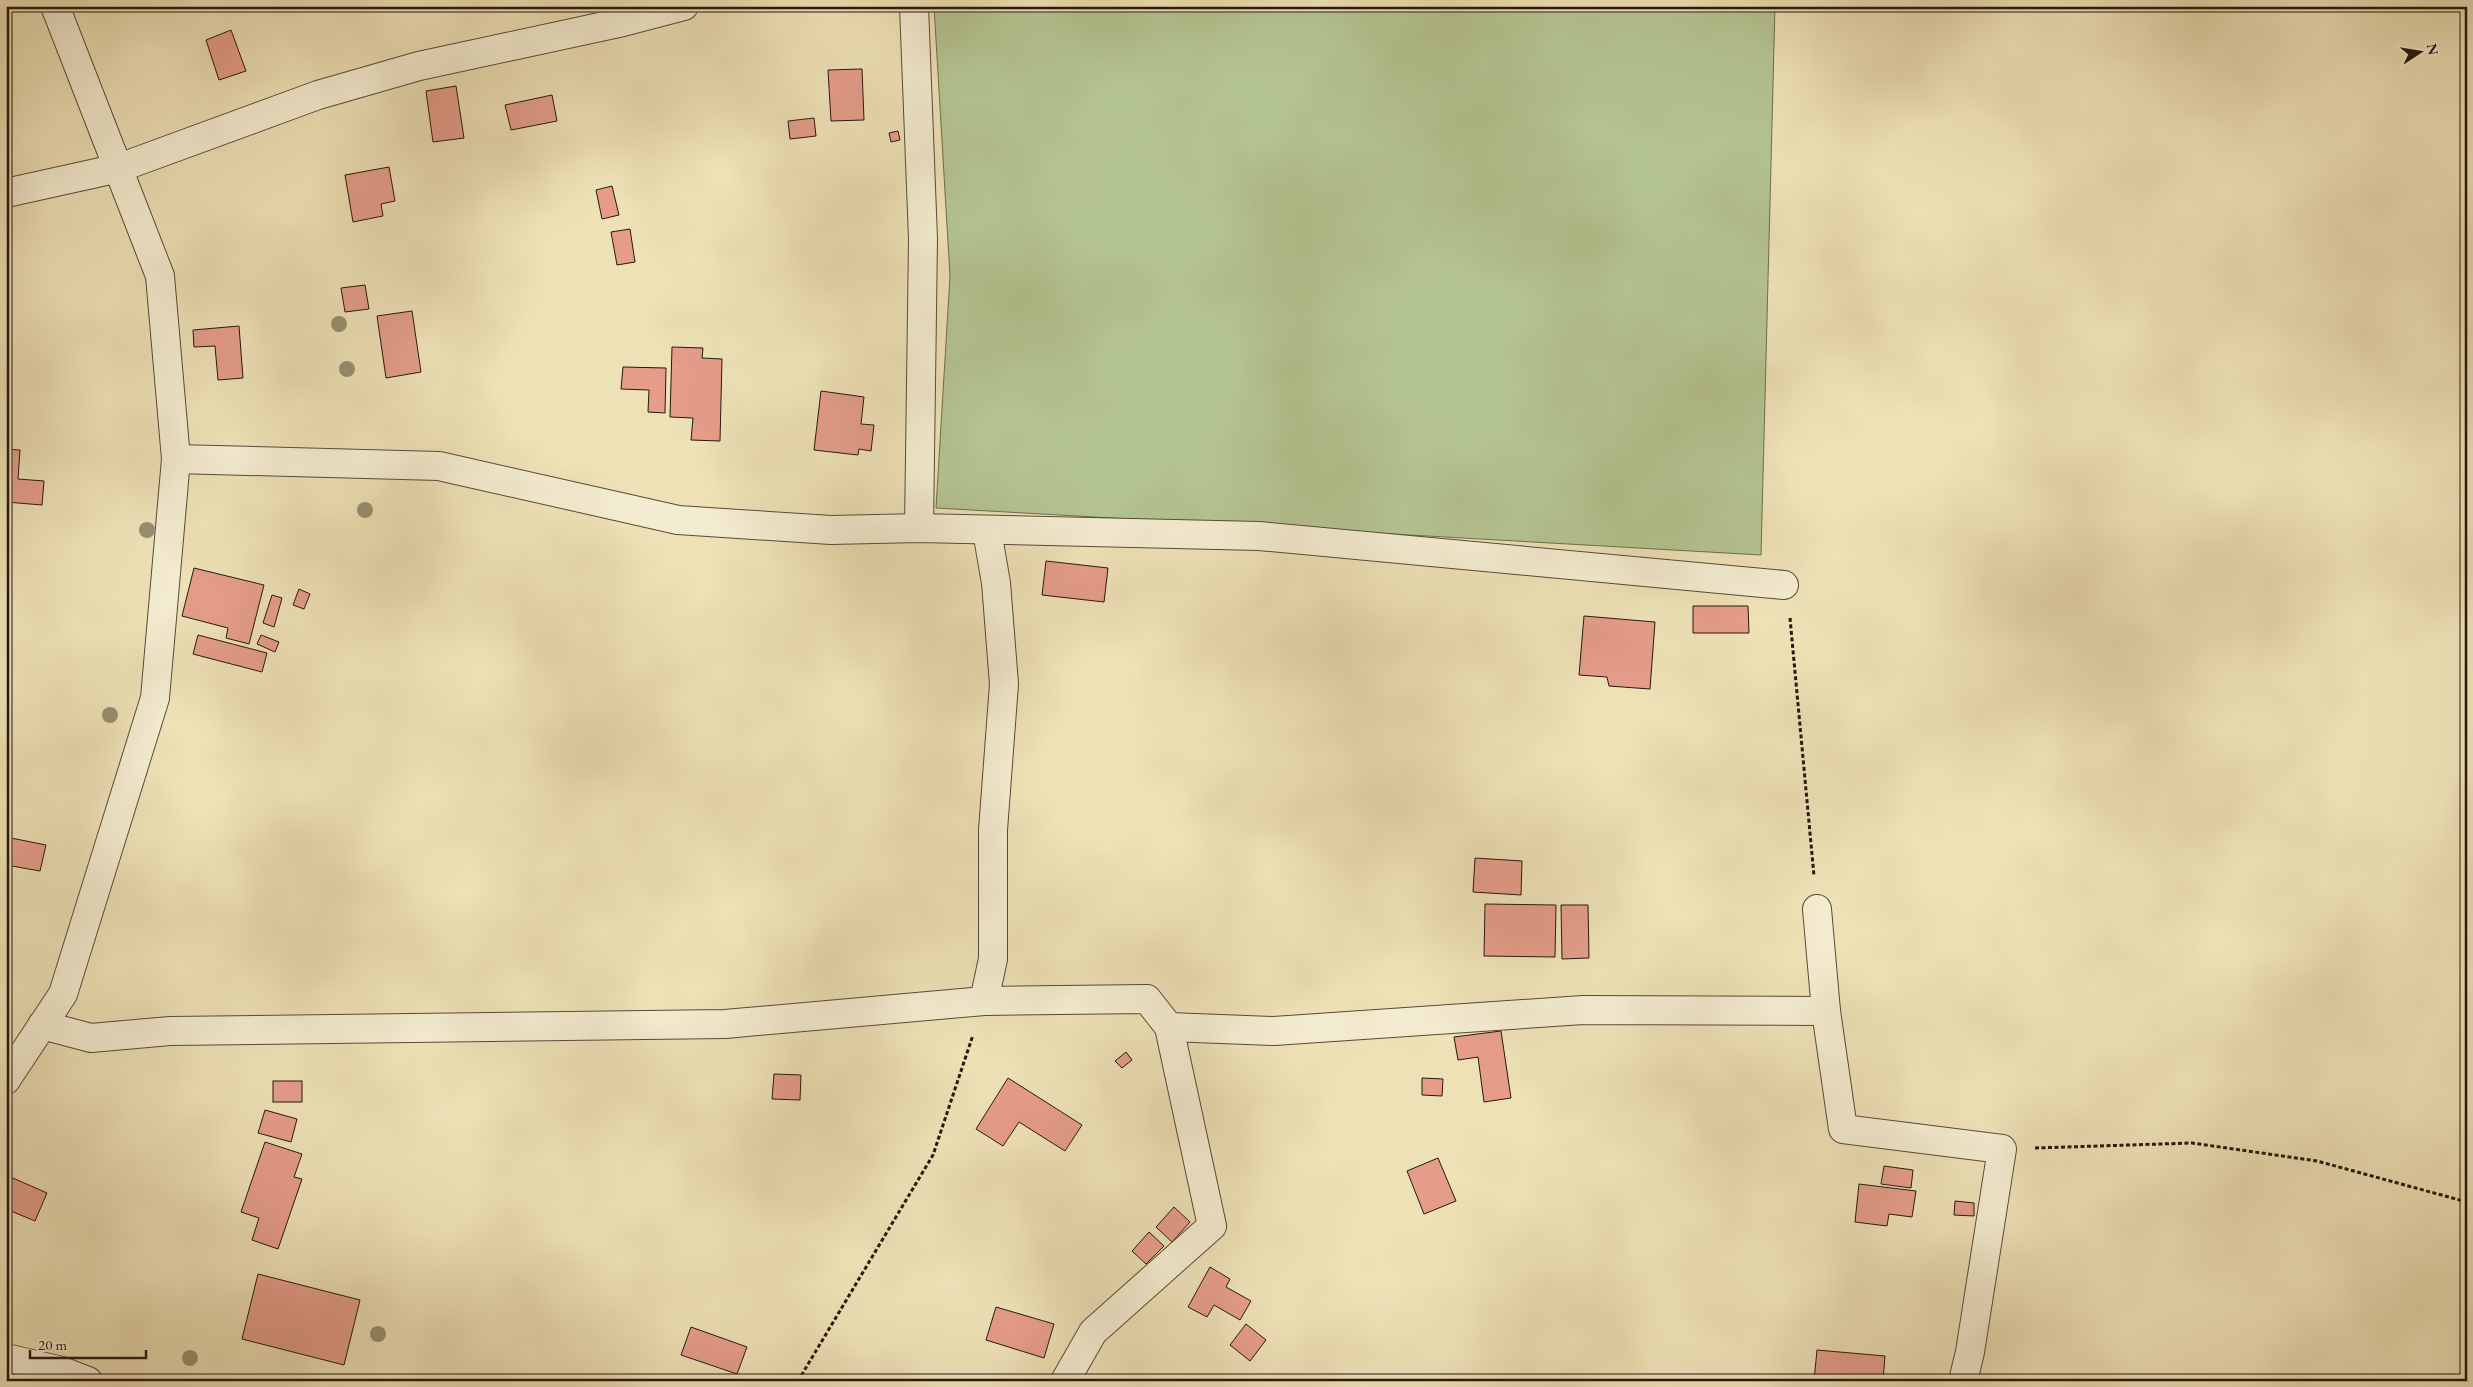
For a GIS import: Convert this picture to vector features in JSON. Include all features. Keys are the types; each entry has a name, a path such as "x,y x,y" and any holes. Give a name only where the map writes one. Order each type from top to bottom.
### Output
{"street":[{"path":"6,1080 14,1057 42,1025 63,994 155,698 176,460 160,276 55,6"},
{"path":"6,193 119,168 318,95 419,66 623,22 684,6"},
{"path":"914,6 923,239 919,528"},
{"path":"176,460 439,466 678,520 830,530 919,528 1259,536 1784,586"},
{"path":"984,1001 992,959 993,830 1004,684 996,582 987,531"},
{"path":"1817,909 1826,1011 1843,1129 2002,1149 1970,1352 1963,1381"},
{"path":"42,1025 91,1038 170,1031 725,1024 984,1001 1147,999 1169,1027 1212,1226 1093,1332 1065,1381"},
{"path":"1169,1027 1274,1031 1583,1010 1826,1011"},
{"path":"6,1358 62,1371 88,1381"}],"path":[{"path":"1784,586 1789,614 1817,909"},
{"path":"798,1381 933,1155 984,1001"},
{"path":"2002,1149 2192,1143 2317,1161 2467,1202"}],"green space":[{"path":"934,6 1775,6 1761,555 936,508 950,276"}],"building":[{"path":"231,30 246,71 219,80 206,40"},
{"path":"862,69 864,120 831,121 828,70"},
{"path":"456,86 464,138 433,142 426,91"},
{"path":"552,95 557,121 511,130 505,105"},
{"path":"814,118 816,136 790,139 788,121"},
{"path":"898,131 900,140 891,142 889,133"},
{"path":"389,167 395,201 381,204 383,216 353,222 345,175"},
{"path":"612,186 619,215 602,219 596,190"},
{"path":"630,229 635,262 617,265 611,232"},
{"path":"365,285 369,309 345,312 341,288"},
{"path":"412,311 421,372 386,378 377,316"},
{"path":"239,326 243,378 218,380 215,346 194,347 193,330"},
{"path":"672,347 703,348 702,358 722,359 720,441 691,440 693,418 670,417"},
{"path":"623,367 666,368 665,413 648,412 649,390 621,389"},
{"path":"821,391 864,397 861,424 874,425 871,451 859,449 858,455 814,450"},
{"path":"6,449 20,450 18,479 44,481 42,505 6,502"},
{"path":"1046,561 1108,568 1104,602 1042,595"},
{"path":"194,568 264,585 249,644 226,638 228,628 182,616"},
{"path":"299,589 310,594 304,609 293,605"},
{"path":"272,595 282,598 274,627 263,623"},
{"path":"1693,606 1748,606 1749,633 1693,633"},
{"path":"1584,616 1655,622 1650,689 1609,686 1607,677 1579,675"},
{"path":"198,635 267,653 262,672 193,654"},
{"path":"261,635 279,642 275,652 257,644"},
{"path":"6,672 11,672 6,699"},
{"path":"6,837 46,845 40,871 6,865"},
{"path":"1475,858 1522,861 1521,895 1473,892"},
{"path":"1485,904 1556,905 1555,957 1484,956"},
{"path":"1561,905 1588,905 1589,958 1562,959"},
{"path":"1501,1031 1511,1098 1484,1102 1478,1057 1458,1060 1454,1037"},
{"path":"1126,1052 1132,1060 1122,1068 1115,1061"},
{"path":"774,1074 801,1075 800,1100 772,1099"},
{"path":"1008,1078 1082,1125 1065,1151 1019,1122 1003,1146 976,1129"},
{"path":"1422,1078 1443,1079 1442,1096 1422,1095"},
{"path":"273,1081 302,1081 302,1102 273,1102"},
{"path":"265,1110 297,1119 291,1142 258,1133"},
{"path":"265,1142 302,1154 294,1177 302,1179 278,1249 252,1240 259,1218 241,1212"},
{"path":"1438,1158 1456,1201 1424,1214 1407,1171"},
{"path":"1884,1166 1913,1170 1911,1188 1881,1184"},
{"path":"6,1175 47,1193 35,1221 6,1209"},
{"path":"1859,1184 1916,1191 1912,1217 1889,1214 1887,1226 1855,1222"},
{"path":"1955,1201 1974,1203 1974,1216 1954,1215"},
{"path":"1174,1207 1190,1222 1172,1242 1156,1227"},
{"path":"1149,1232 1164,1246 1146,1264 1132,1251"},
{"path":"1210,1267 1230,1279 1226,1287 1251,1301 1240,1320 1214,1305 1207,1317 1188,1307"},
{"path":"258,1274 360,1300 344,1365 242,1339"},
{"path":"996,1307 1054,1324 1044,1358 986,1340"},
{"path":"1246,1324 1266,1340 1250,1361 1230,1345"},
{"path":"691,1327 747,1347 737,1374 681,1355"},
{"path":"1817,1350 1885,1356 1883,1381 1814,1381"}]}
